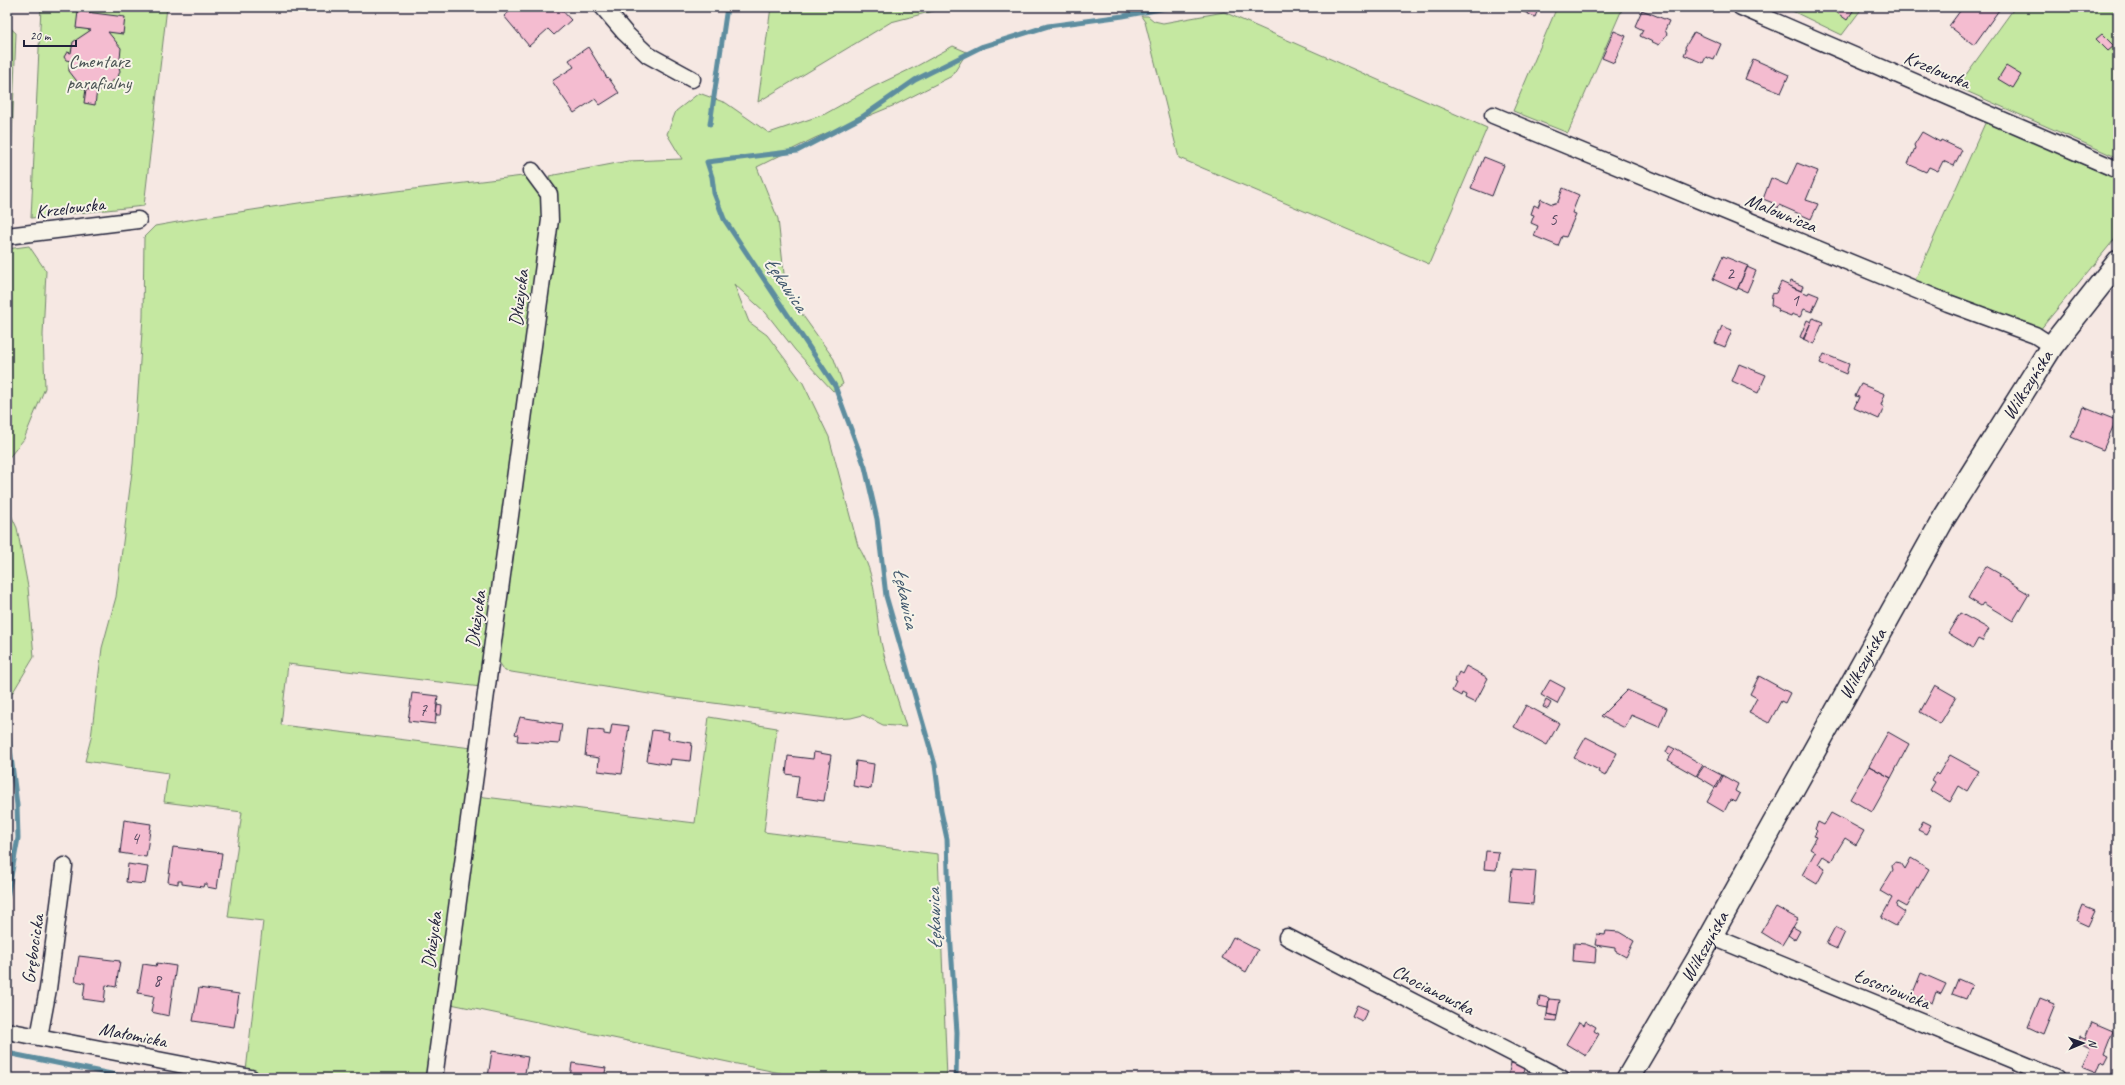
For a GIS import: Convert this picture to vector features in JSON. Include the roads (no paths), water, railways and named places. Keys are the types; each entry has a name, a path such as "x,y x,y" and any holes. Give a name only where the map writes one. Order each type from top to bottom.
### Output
{"street":[{"path":"603,7 625,33 648,55 692,79"},
{"name":"Krzelowska","path":"1741,7 2118,170"},
{"name":"Malownicza","path":"1493,116 1948,303 2035,335 2052,346"},
{"name":"Dłużycka","path":"434,1078 550,220 549,194 532,171"},
{"name":"Krzelowska","path":"7,236 138,220"},
{"name":"Wilkszyńska","path":"1628,1078 1711,936 1913,572 1986,450 2052,346 2118,262"},
{"name":"Grębocicka","path":"39,1037 48,989 64,866"},
{"name":"Łososiowicka","path":"1711,936 2057,1078"},
{"name":"Chocianowska","path":"1287,937 1561,1078"},
{"name":"Małomicka","path":"7,1030 251,1078"}],"waterway":[{"name":"Łękawica","path":"710,124 727,7"},
{"name":"Łękawica","path":"956,1078 957,1032 950,933 947,839 941,811 935,765 886,596 877,519 865,467 835,386 724,219 714,193 712,177 707,162 797,151 862,117 915,80 981,47 1048,26 1123,16 1171,7"},
{"path":"7,724 17,805 18,838 7,898"},
{"path":"7,1053 131,1078"}],"park label":[{"name":"Cmentarz parafialny","path":"99,72"}]}
